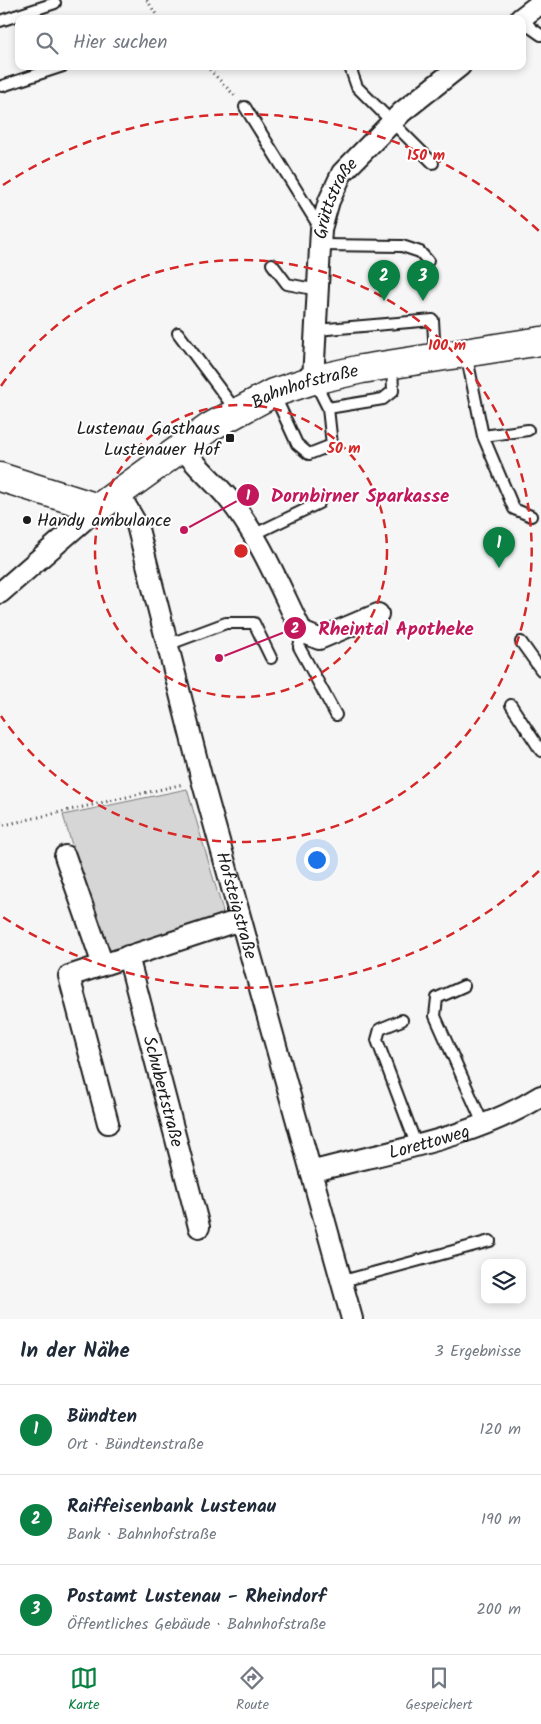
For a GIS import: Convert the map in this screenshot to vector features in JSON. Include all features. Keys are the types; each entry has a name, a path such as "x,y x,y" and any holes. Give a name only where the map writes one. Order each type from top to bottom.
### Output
{"main road":[{"name":"Bahnhofstraße","path":"109,501 210,427 273,393 313,380 392,364 541,341"},
{"path":"0,477 51,495 109,501"}],"street":[{"path":"525,15 541,3"},
{"name":"Grüttstraße","path":"313,380 321,237 330,201 342,173 392,122 455,70"},
{"path":"182,447 194,464 228,498 253,535 302,632 319,639 378,614"},
{"path":"0,593 109,501"},
{"name":"Hofsteigstraße","path":"109,501 137,524 240,920 343,1281 352,1319"},
{"path":"65,856 102,965"},
{"path":"108,1123 70,976 240,920"},
{"name":"Schubertstraße","path":"128,956 199,1227"},
{"name":"Lorettoweg","path":"311,1172 484,1126 517,1111 541,1096"}],"lane":[{"path":"18,15 55,3"},
{"path":"0,21 15,16"},
{"path":"526,23 541,35"},
{"path":"2,86 51,70"},
{"path":"351,70 357,87 433,163"},
{"path":"245,107 321,237 402,246 420,252 428,261"},
{"path":"272,264 287,284 318,290"},
{"path":"316,330 433,320 436,358"},
{"path":"177,333 237,412"},
{"path":"466,353 483,436 514,509 531,516"},
{"path":"328,408 383,399 393,391 392,364"},
{"path":"273,393 297,444 309,454 332,445 328,408 313,380"},
{"path":"483,436 528,430"},
{"path":"253,535 319,503"},
{"path":"167,645 226,623 254,623 271,658"},
{"path":"302,632 299,648 336,715"},
{"path":"521,642 541,670"},
{"path":"511,705 541,751"},
{"path":"464,986 437,998 435,1016 484,1126"},
{"path":"402,1020 380,1029 377,1040 416,1144"},
{"path":"343,1281 490,1241"}],"path":[{"path":"147,0 156,15"},
{"path":"210,70 245,107"},
{"path":"0,822 4,825 191,782"}],"shaded area":[{"path":"187,789 223,911 221,917 110,952 103,949 63,815"}],"place":[{"name":"Raiffeisenbank Lustenau","path":"384,301"},
{"name":"Postamt Lustenau - Rheindorf","path":"423,301"},
{"name":"Lustenau Gasthaus Lustenauer Hof","path":"230,438"},
{"name":"Handy ambulance","path":"27,520"},
{"name":"Dornbirner Sparkasse","path":"184,530"},
{"name":"Bündten","path":"499,568"},
{"name":"Rheintal Apotheke","path":"219,658"}]}
